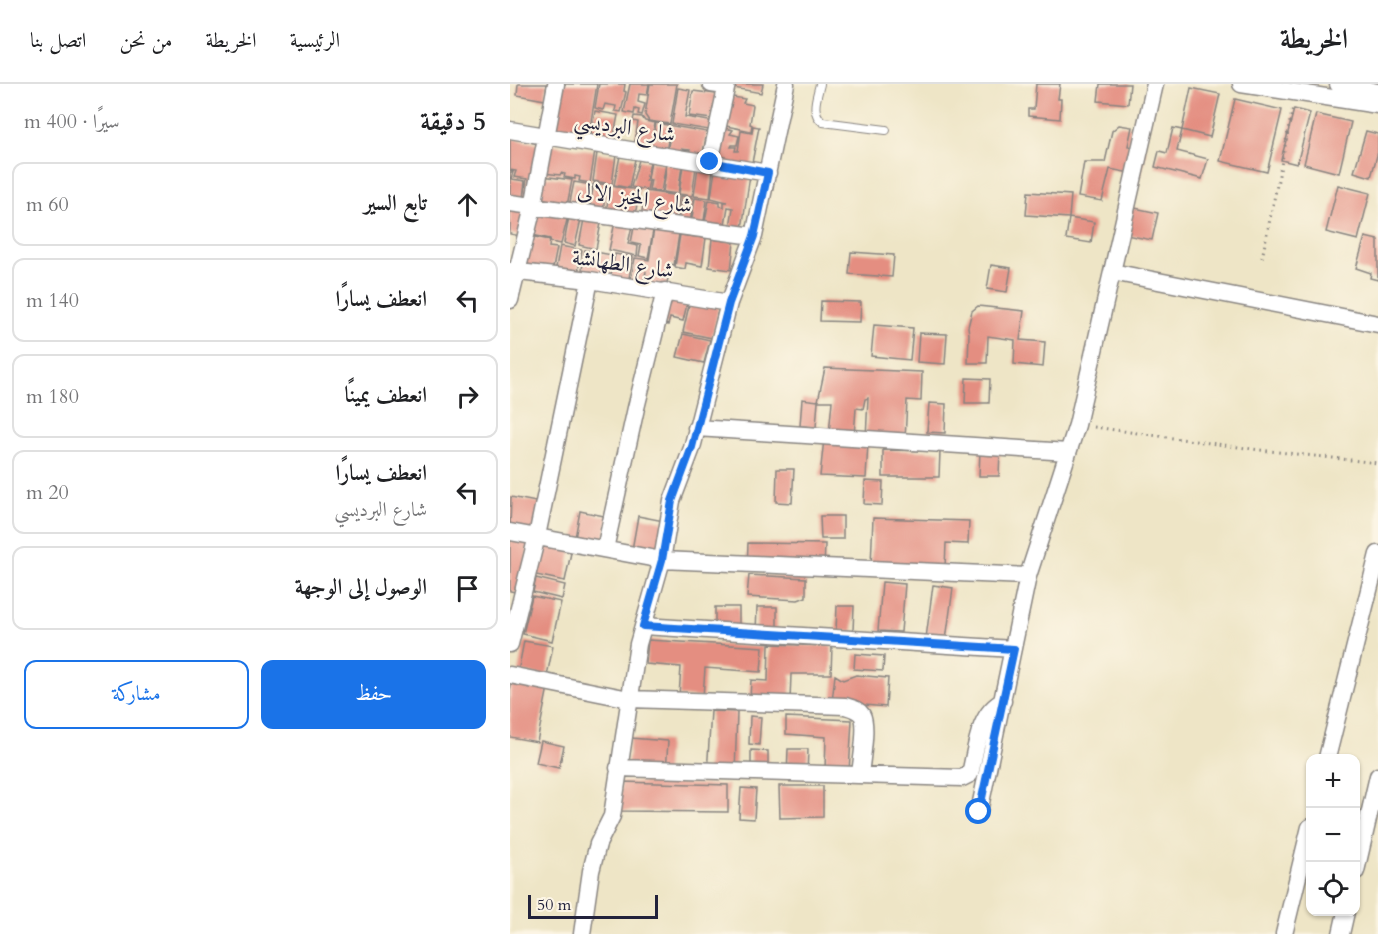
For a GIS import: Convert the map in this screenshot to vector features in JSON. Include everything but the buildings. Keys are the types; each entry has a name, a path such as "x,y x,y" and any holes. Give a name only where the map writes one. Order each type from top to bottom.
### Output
{"street":[{"path":"510,300 513,271 533,207 556,84"},
{"path":"582,934 591,871 598,844 612,816 629,699 643,626 662,560 672,501 692,447 729,303 754,236 786,84"},
{"path":"979,812 1028,576 1077,425 1155,84"},
{"path":"1241,84 1296,91 1348,89 1378,92"},
{"path":"710,162 721,85"},
{"path":"1348,89 1378,105"},
{"name":"شارع البرديسي","path":"510,130 768,173"},
{"name":"شارع المخبز الالى","path":"510,203 754,236"},
{"name":"شارع الطهانشة","path":"513,271 665,291 729,303"},
{"path":"1112,272 1378,324"},
{"path":"510,644 537,536 590,280"},
{"path":"605,549 665,291"},
{"path":"696,428 1068,452"},
{"path":"510,532 662,560 1028,576"},
{"path":"1329,754 1378,554"},
{"path":"643,626 1014,649"},
{"path":"510,675 629,699 853,708 858,710 864,721 860,775"},
{"path":"618,768 966,777 970,774 983,722 994,705 1003,701"},
{"path":"1358,862 1378,776"},
{"path":"1284,934 1306,847"},
{"path":"1341,934 1345,916"}],"lane":[{"path":"820,84 815,112 818,119 823,122 886,130"}],"path":[{"path":"1262,258 1296,91"},
{"path":"1077,425 1260,450 1378,463"}],"route":[{"path":"710,162 768,173 754,236 729,303 692,447 672,501 662,560 643,626 1014,649 979,812"}]}
